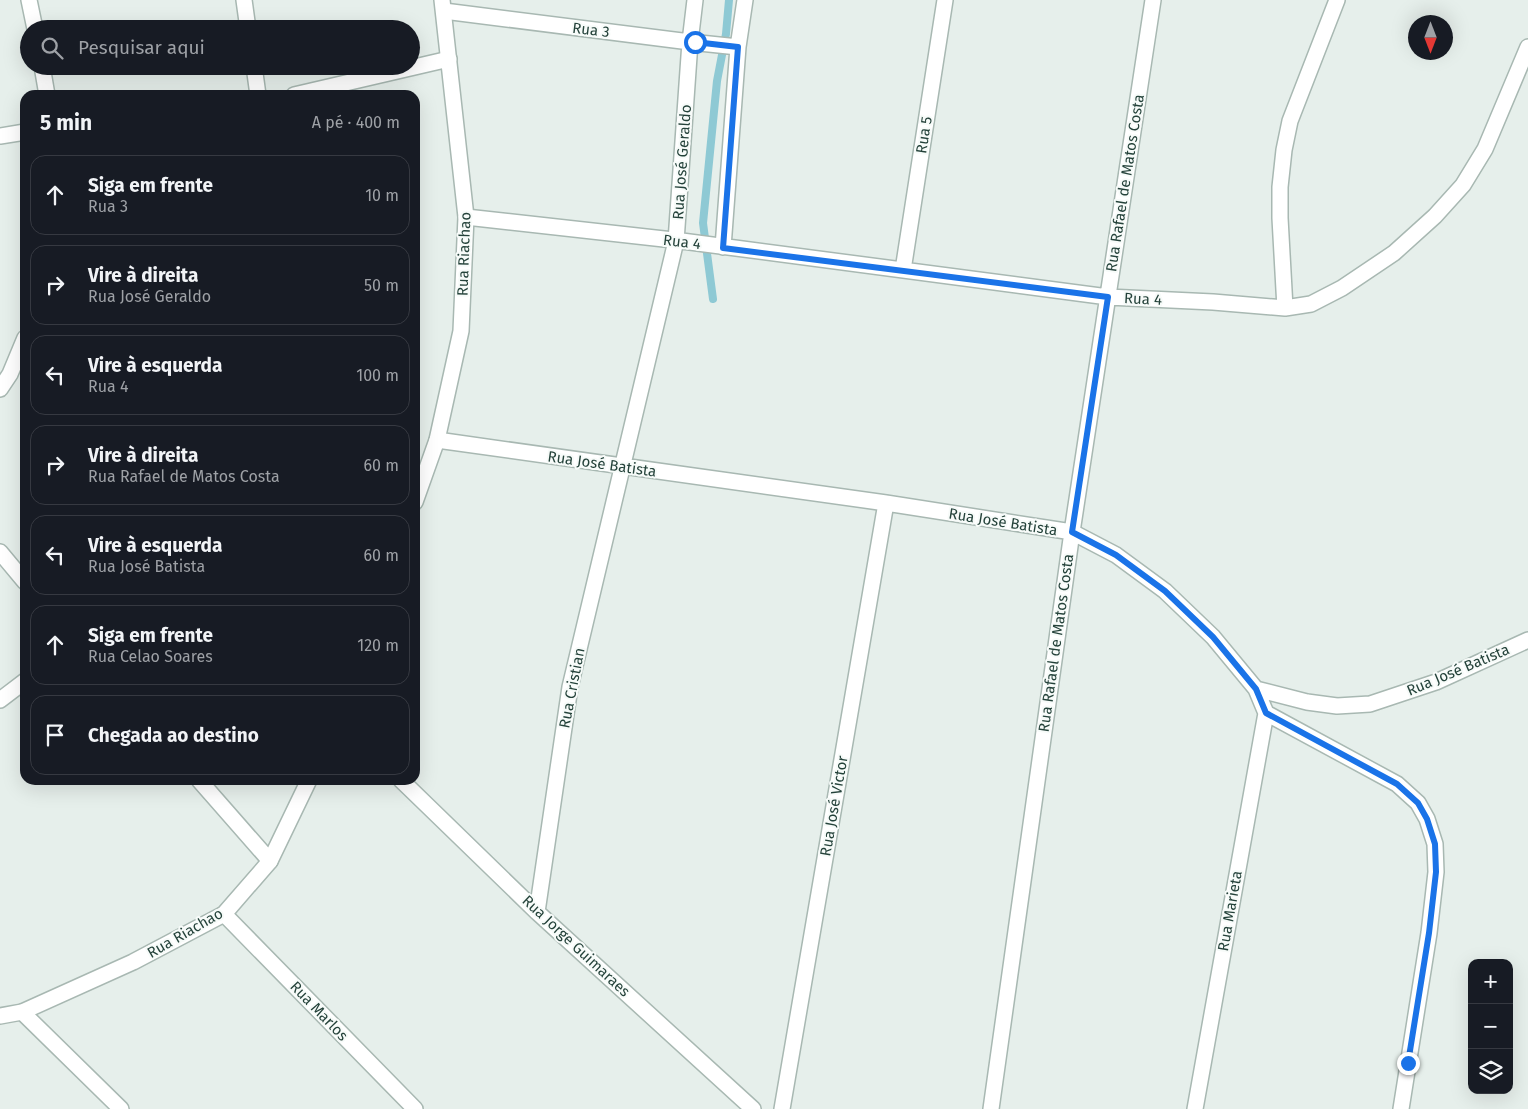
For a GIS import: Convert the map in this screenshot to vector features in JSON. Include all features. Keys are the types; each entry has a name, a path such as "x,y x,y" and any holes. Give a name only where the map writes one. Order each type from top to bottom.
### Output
{"street":[{"path":"29,0 33,20"},
{"path":"244,0 247,20"},
{"name":"Rua José Geraldo","path":"623,467 679,241 695,0"},
{"path":"720,247 734,46 745,0"},
{"name":"Rua 5","path":"903,270 945,0"},
{"name":"Rua Rafael de Matos Costa","path":"991,1109 1072,532 1154,0"},
{"path":"1285,308 1280,218 1280,187 1284,150 1290,121 1337,0"},
{"name":"Rua 3","path":"443,6 692,42 734,46"},
{"name":"Rua Riachao","path":"420,488 437,440 460,331 466,218 443,6"},
{"name":"Rua 4","path":"466,218 679,241 1108,297 1213,302 1285,308 1311,304 1342,288 1394,254 1435,216 1463,185 1485,149 1528,47"},
{"path":"420,66 449,59"},
{"path":"44,75 47,90"},
{"path":"255,75 257,90"},
{"path":"316,90 380,75"},
{"path":"0,136 20,133"},
{"path":"0,389 10,374 20,350"},
{"name":"Rua José Batista","path":"437,440 886,503 1072,532 1116,555 1165,591 1213,637 1256,689 1307,702 1337,706 1370,704 1436,682 1528,640"},
{"name":"Rua Cristian","path":"537,912 570,687 623,467"},
{"name":"Rua José Victor","path":"782,1109 886,503"},
{"path":"0,552 20,576"},
{"path":"0,700 20,685"},
{"path":"1256,689 1266,713 1397,784 1418,803 1427,819 1435,844 1436,872 1429,933 1401,1109"},
{"name":"Rua Marieta","path":"1195,1109 1266,713"},
{"path":"202,785 270,861"},
{"name":"Rua Riachao","path":"0,1016 22,1012 133,962 224,914 270,861 308,785"},
{"name":"Rua Jorge Guimaraes","path":"406,785 537,912 753,1109"},
{"name":"Rua Marlos","path":"224,914 415,1109"},
{"path":"22,1012 120,1109"}],"waterway":[{"path":"713,299 703,223 717,81 726,34 729,0"}],"route":[{"path":"695,42 738,47 723,248 1108,297 1072,532 1116,555 1165,591 1213,637 1256,689 1266,713 1397,784 1418,803 1427,819 1435,844 1436,872 1429,933 1408,1063"}]}
